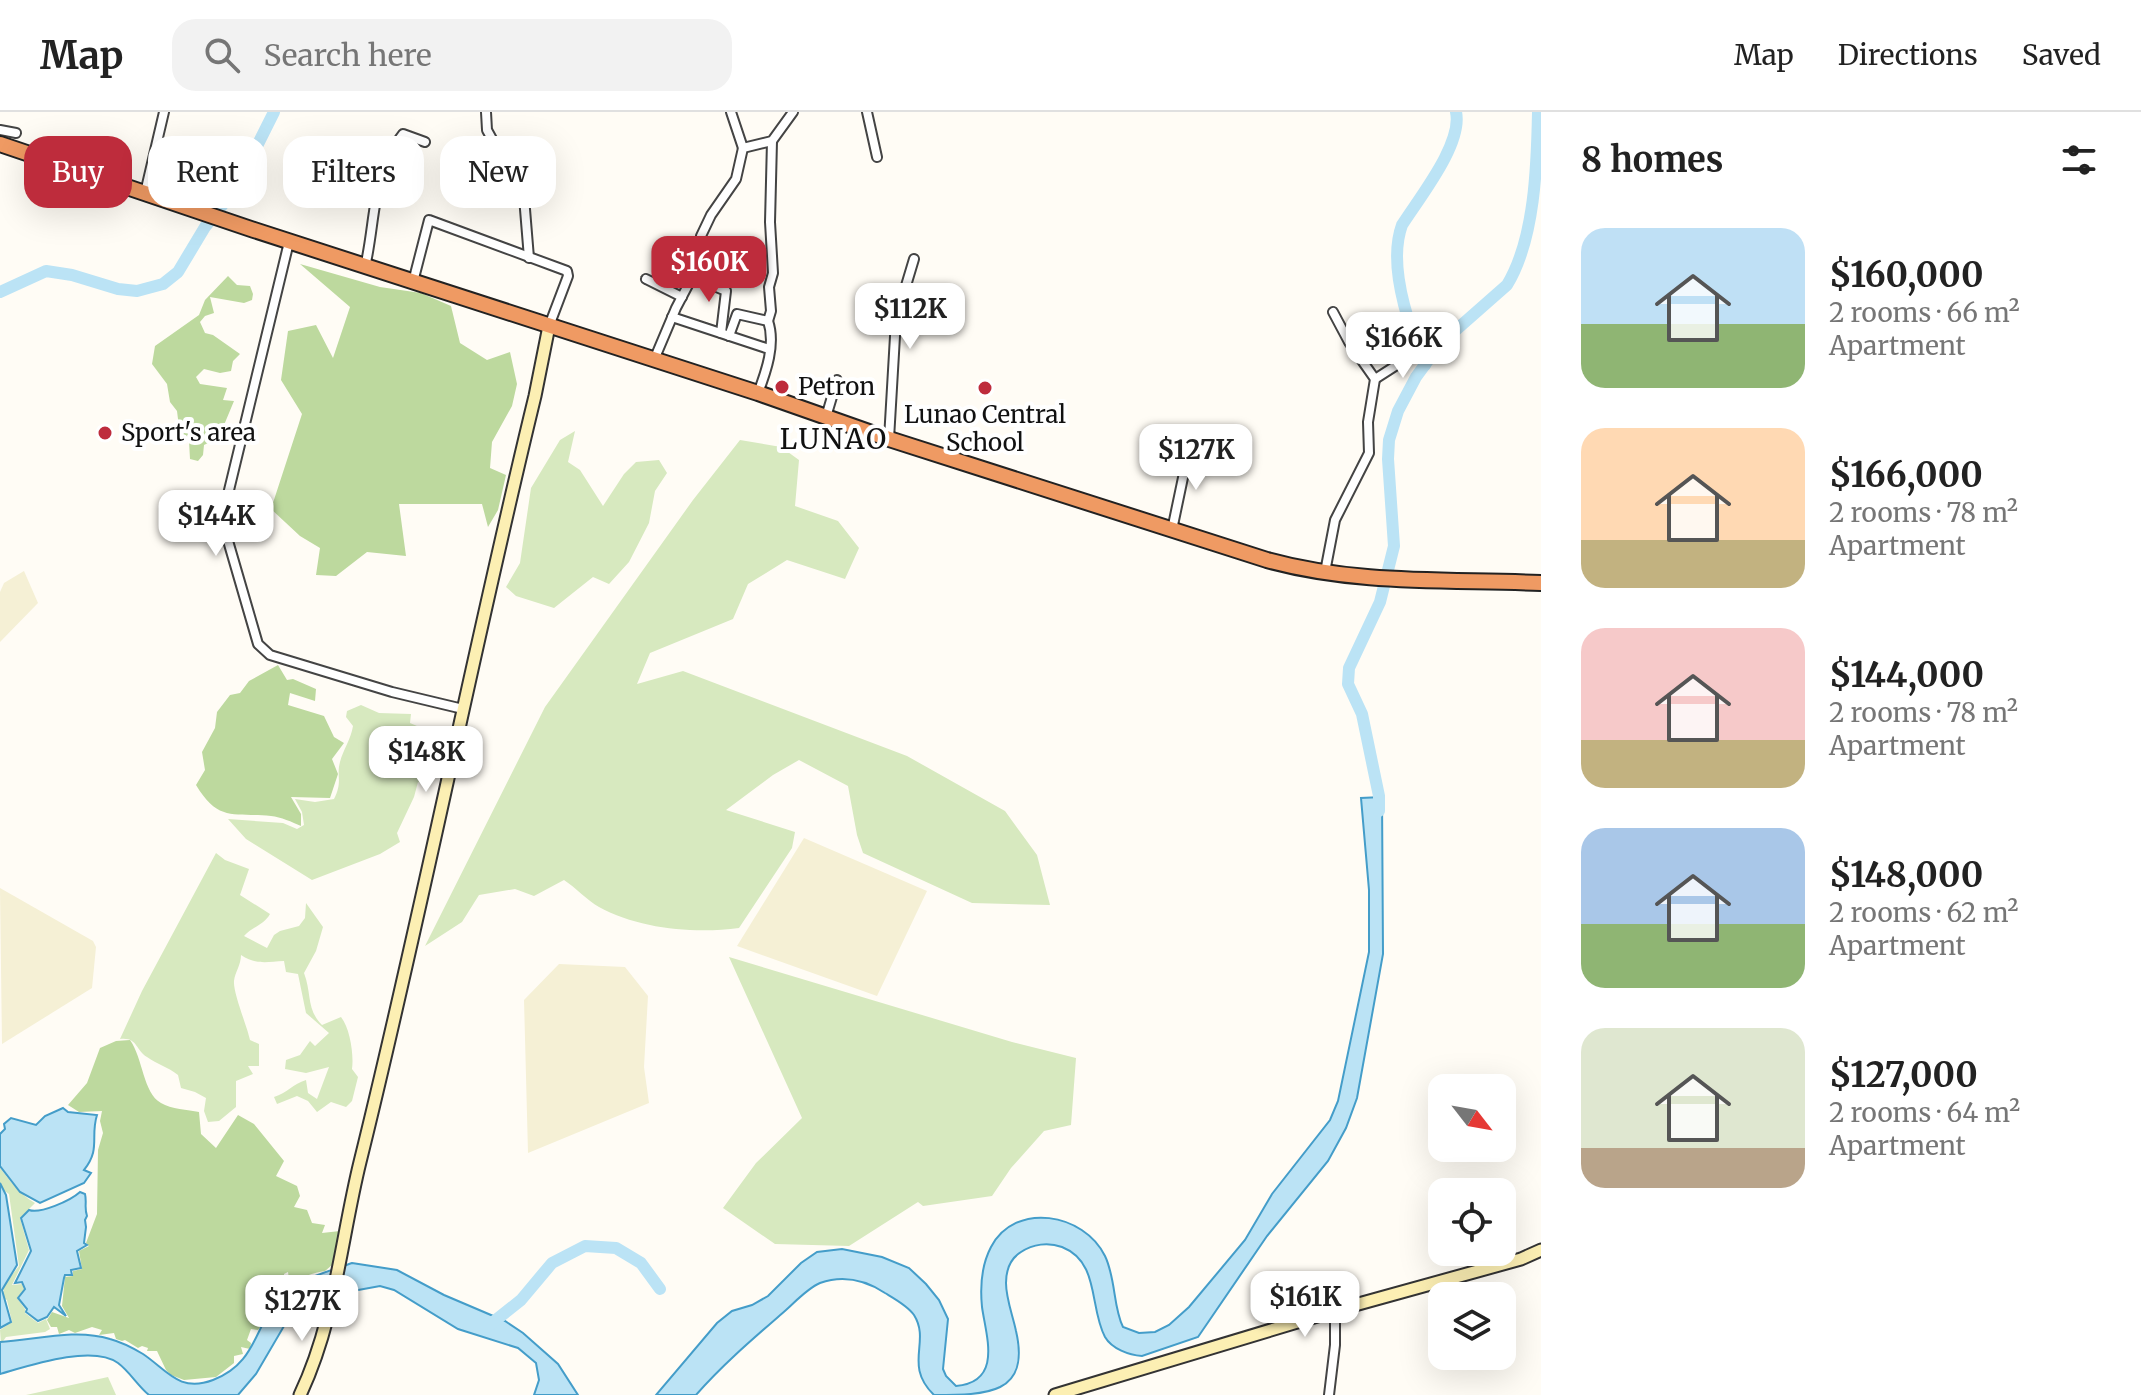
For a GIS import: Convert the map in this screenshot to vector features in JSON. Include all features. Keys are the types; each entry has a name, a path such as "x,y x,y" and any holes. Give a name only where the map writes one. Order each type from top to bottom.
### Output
{"highway":[{"path":"0,144 365,267 1267,560 1347,576 1541,583"}],"street":[{"path":"145,193 164,112"},
{"path":"486,112 487,130 524,197 529,258"},
{"path":"654,360 693,277 701,236 711,215 736,179 743,148 731,112"},
{"path":"758,393 765,374 771,330 768,321 771,308 769,287 773,273 770,222 772,141 793,112"},
{"path":"867,112 877,157"},
{"path":"0,130 16,133"},
{"path":"365,267 374,231 371,223 379,180 385,165 403,134 425,142"},
{"path":"743,148 772,141"},
{"path":"300,1395 315,1365 331,1301 549,326 568,273 565,269 429,220 413,282"},
{"path":"289,242 223,515 258,644 270,655 392,692 463,709"},
{"path":"889,439 896,319 914,259"},
{"path":"693,277 726,291 725,334"},
{"path":"646,279 682,297"},
{"path":"1325,572 1335,520 1369,453 1368,428 1375,379 1333,312"},
{"path":"725,334 737,314 768,321"},
{"path":"672,317 769,349"},
{"path":"1375,379 1414,354"},
{"path":"825,418 837,380"},
{"path":"1172,530 1189,449"},
{"path":"1058,1395 1090,1390 1335,1312 1521,1259 1541,1250"},
{"path":"1329,1395 1335,1312"}],"shaded area":[{"path":"24,571 38,603 0,642 0,592 4,583"},
{"path":"804,838 927,891 877,996 737,946"},
{"path":"0,888 93,941 96,947 92,988 2,1044"},
{"path":"559,964 625,967 648,996 644,1067 649,1103 528,1153 524,1000"}],"green space":[{"path":"300,264 380,287 421,293 451,306 460,343 487,360 510,352 517,384 512,406 492,442 490,468 506,475 498,510 488,527 482,504 399,504 406,556 367,552 336,576 316,575 320,548 300,536 271,509 302,414 281,380 288,331 316,325 333,358 350,307"},
{"path":"228,276 237,285 250,286 253,294 252,300 244,303 210,297 214,313 200,322 205,333 213,335 240,354 233,361 231,371 220,373 204,369 196,377 200,384 227,388 223,400 234,401 224,425 211,431 210,442 204,445 203,455 198,461 190,459 189,441 180,435 177,411 170,402 167,384 152,364 155,346 199,315 205,300"},
{"path":"575,431 568,462 580,470 603,506 624,474 636,462 659,460 667,473 655,491 649,523 629,562 609,584 593,577 554,608 516,596 506,587 520,563 531,488 560,440"},
{"path":"740,440 781,447 799,460 795,506 838,521 859,548 845,579 787,560 748,584 733,619 650,653 637,684 683,671 907,756 1005,811 1037,855 1050,905 972,903 863,853 848,786 799,760 726,810 795,832 792,848 739,928 686,930 649,925 599,907 564,880 534,896 515,889 479,895 462,922 425,946 545,707 693,500"},
{"path":"278,665 287,680 293,679 316,689 315,701 290,693 288,705 324,716 334,737 344,743 332,759 338,774 330,798 291,797 301,814 301,826 275,817 220,810 204,797 196,785 205,770 202,752 215,728 217,712 230,695 240,693 249,681"},
{"path":"361,705 379,713 411,714 410,723 417,726 440,727 437,746 425,756 421,775 433,779 427,785 418,782 397,833 400,842 380,854 312,880 246,839 228,819 283,823 297,829 304,825 295,799 315,802 334,799 340,762 353,726 346,717 347,711"},
{"path":"216,853 249,869 240,895 270,914 244,936 267,948 274,935 299,926 305,918 306,903 323,927 316,951 304,973 311,1007 317,1019 322,1025 341,1017 349,1035 352,1069 358,1077 352,1101 346,1107 331,1102 317,1112 308,1101 297,1096 277,1104 274,1097 306,1080 308,1093 317,1099 329,1067 306,1073 285,1069 286,1060 300,1055 310,1041 315,1046 329,1033 306,1013 298,974 286,972 284,961 256,962 241,955 234,986 250,1040 259,1044 259,1066 248,1066 253,1074 236,1081 236,1107 219,1121 208,1122 204,1111 206,1098 181,1088 178,1075 147,1057 130,1040 120,1039 142,991"},
{"path":"729,957 1012,1042 1076,1058 1071,1125 1044,1131 1011,1168 992,1196 923,1206 918,1202 849,1246 775,1244 723,1208 756,1163 802,1118"},
{"path":"130,1040 155,1098 170,1107 199,1112 201,1134 216,1148 238,1115 254,1124 284,1161 276,1176 297,1186 300,1196 294,1207 307,1210 312,1223 325,1225 322,1233 340,1231 332,1265 325,1271 298,1278 289,1279 288,1272 284,1274 284,1283 289,1286 265,1300 271,1308 261,1315 263,1323 258,1330 251,1329 247,1340 251,1343 250,1349 241,1347 243,1354 234,1356 234,1363 216,1377 184,1380 166,1370 157,1351 147,1351 148,1348 138,1348 125,1340 116,1339 114,1333 99,1335 102,1330 92,1327 59,1334 57,1327 51,1327 47,1320 52,1312 69,1318 62,1306 65,1277 73,1276 73,1271 82,1269 79,1251 89,1246 86,1243 97,1214 102,1111 79,1112 68,1105 87,1083 100,1048 116,1041"},
{"path":"0,1168 19,1191 35,1203 20,1218 29,1250 12,1285 22,1284 24,1289 17,1298 25,1313 38,1323 46,1319 50,1329 6,1337 1,1344 0,1330 12,1322 7,1300 1,1297 4,1290 0,1287 0,1277 4,1285 19,1266 9,1194 0,1188"},
{"path":"108,1377 116,1395 26,1395"}],"water":[{"path":"1382,797 1383,954 1357,1098 1346,1128 1328,1161 1267,1236 1198,1337 1142,1356 1116,1348 1105,1337 1100,1325 1092,1286 1082,1263 1062,1247 1041,1245 1017,1255 1008,1270 1006,1289 1019,1352 1017,1368 1000,1387 971,1394 934,1395 920,1374 920,1335 914,1315 897,1300 870,1285 837,1279 820,1283 807,1291 696,1395 656,1395 717,1323 732,1311 768,1296 801,1263 817,1252 842,1249 882,1257 909,1268 926,1284 939,1300 948,1319 943,1369 946,1376 956,1386 971,1383 986,1367 988,1356 981,1292 988,1254 1002,1232 1032,1218 1066,1222 1095,1241 1109,1265 1123,1327 1139,1333 1155,1332 1169,1325 1189,1307 1245,1240 1272,1194 1330,1120 1338,1101 1369,952 1369,890 1361,798"},
{"path":"63,1108 68,1112 97,1115 94,1149 84,1170 91,1173 84,1183 40,1203 20,1192 0,1166 0,1134 11,1118 36,1125 45,1116"},
{"path":"0,1183 6,1195 17,1265 2,1290 11,1322 0,1328"},
{"path":"80,1192 86,1197 84,1243 87,1245 77,1251 81,1268 71,1270 72,1275 65,1275 64,1278 59,1305 66,1316 54,1307 47,1317 38,1321 26,1312 18,1298 25,1289 22,1282 15,1283 31,1251 21,1218 29,1210 55,1206"},
{"path":"352,1263 397,1270 444,1295 505,1321 558,1364 578,1395 534,1395 539,1380 536,1363 518,1348 458,1329 394,1290 380,1286 308,1303 284,1326 256,1374 238,1395 149,1395 118,1363 93,1356 60,1358 0,1374 0,1342 83,1335 127,1345 182,1382 191,1384 213,1380 239,1364 272,1308 288,1290 314,1276"}],"waterway":[{"path":"0,292 46,271 72,275 118,289 137,291 163,284 178,272 205,227 224,203 274,112"},
{"path":"1425,365 1402,296 1398,277 1398,241 1402,225 1446,155 1453,139 1456,112"},
{"path":"1379,811 1379,796 1362,714 1348,684 1349,668 1380,602 1394,546 1389,440 1398,411 1416,377 1440,344 1507,285 1516,267 1524,246 1533,201 1538,112"},
{"path":"487,1327 521,1300 552,1263 585,1246 616,1248 641,1263 660,1289"}],"place":[{"name":"Petron","path":"782,387"},
{"name":"Lunao Central School","path":"985,388"},
{"name":"Sport's area","path":"105,433"}],"district":[{"name":"LUNAO","path":"834,439"}]}
